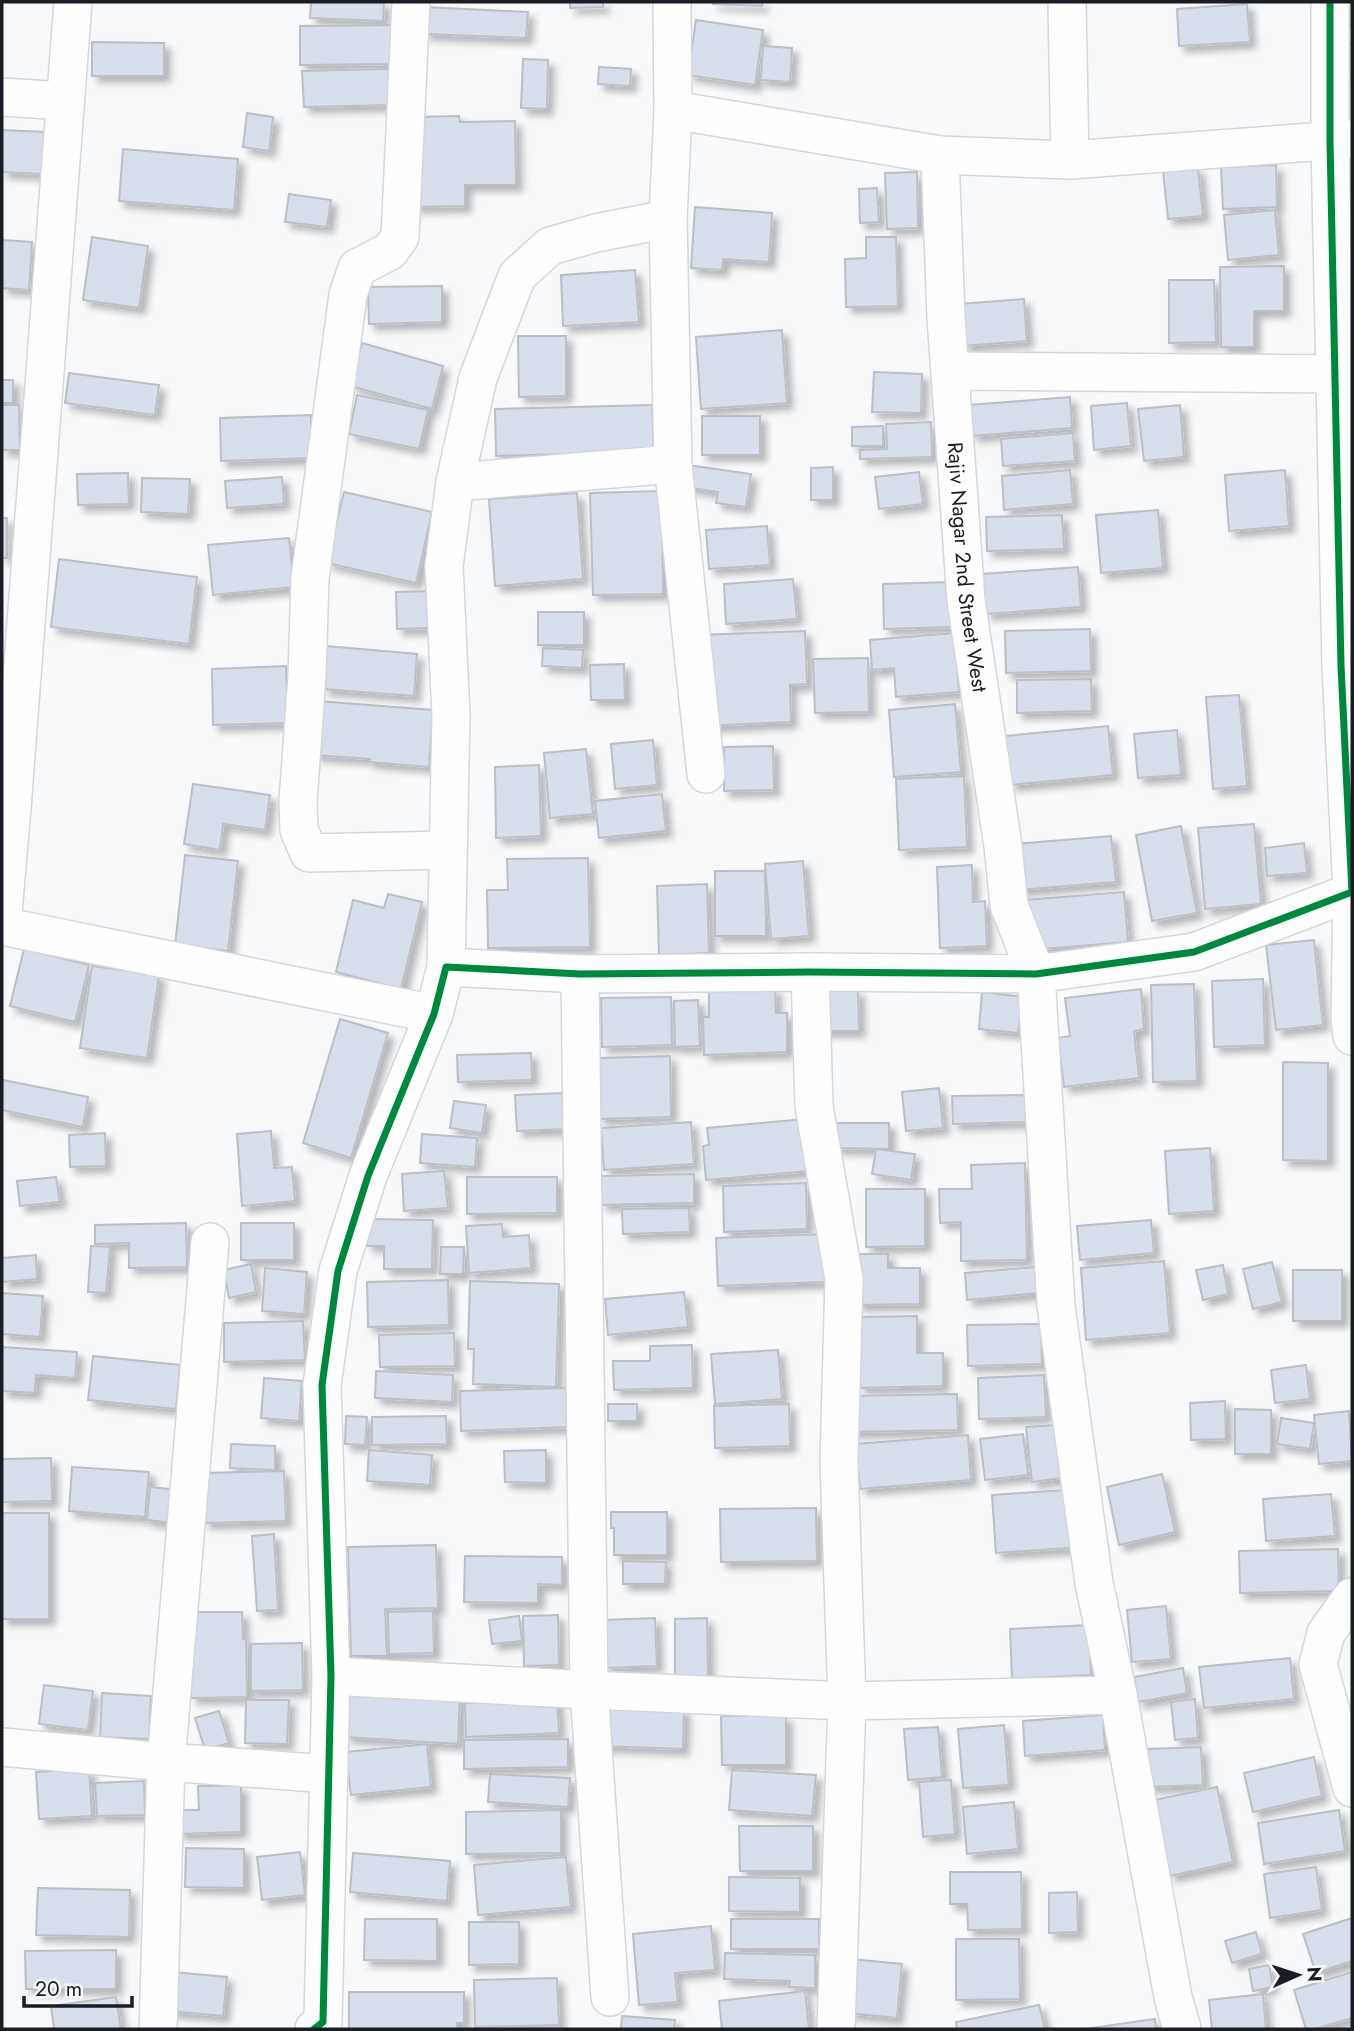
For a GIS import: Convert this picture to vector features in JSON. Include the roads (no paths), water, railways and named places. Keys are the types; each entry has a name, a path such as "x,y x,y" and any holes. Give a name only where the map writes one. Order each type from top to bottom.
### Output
{"street":[{"path":"74,2 7,807 2,925 434,1014"},
{"path":"411,2 400,237 390,251 357,268 348,295 310,578 307,676 298,802 299,830 309,853 448,850"},
{"path":"672,2 673,110 668,219 673,464 706,774"},
{"path":"1067,2 1070,160"},
{"path":"1330,2 1341,140 1352,1036"},
{"path":"2,97 65,101"},
{"path":"673,110 940,155 1070,160 1341,140"},
{"name":"Rajiv Nagar 2nd Street West","path":"940,155 946,317 966,600 1003,846 1009,905 1036,974 1056,1306 1094,1583 1182,2029"},
{"path":"313,2029 323,2022 331,1676 322,1385 338,1271 368,1176 434,1014 446,967 451,715 444,566 455,482 478,378 517,276 550,246 596,233 668,219"},
{"path":"950,371 1344,374"},
{"path":"455,482 673,464"},
{"path":"446,967 580,974 1036,974 1194,952 1352,892"},
{"path":"810,972 814,1106 844,1279 839,1462 847,1701 836,2029"},
{"path":"580,974 589,1690 610,1997"},
{"path":"158,2029 166,1762 210,1242"},
{"path":"1352,1597 1326,1633 1318,1664 1352,1788"},
{"path":"331,1676 847,1701 1118,1695"},
{"path":"2,1747 329,1774"}]}
